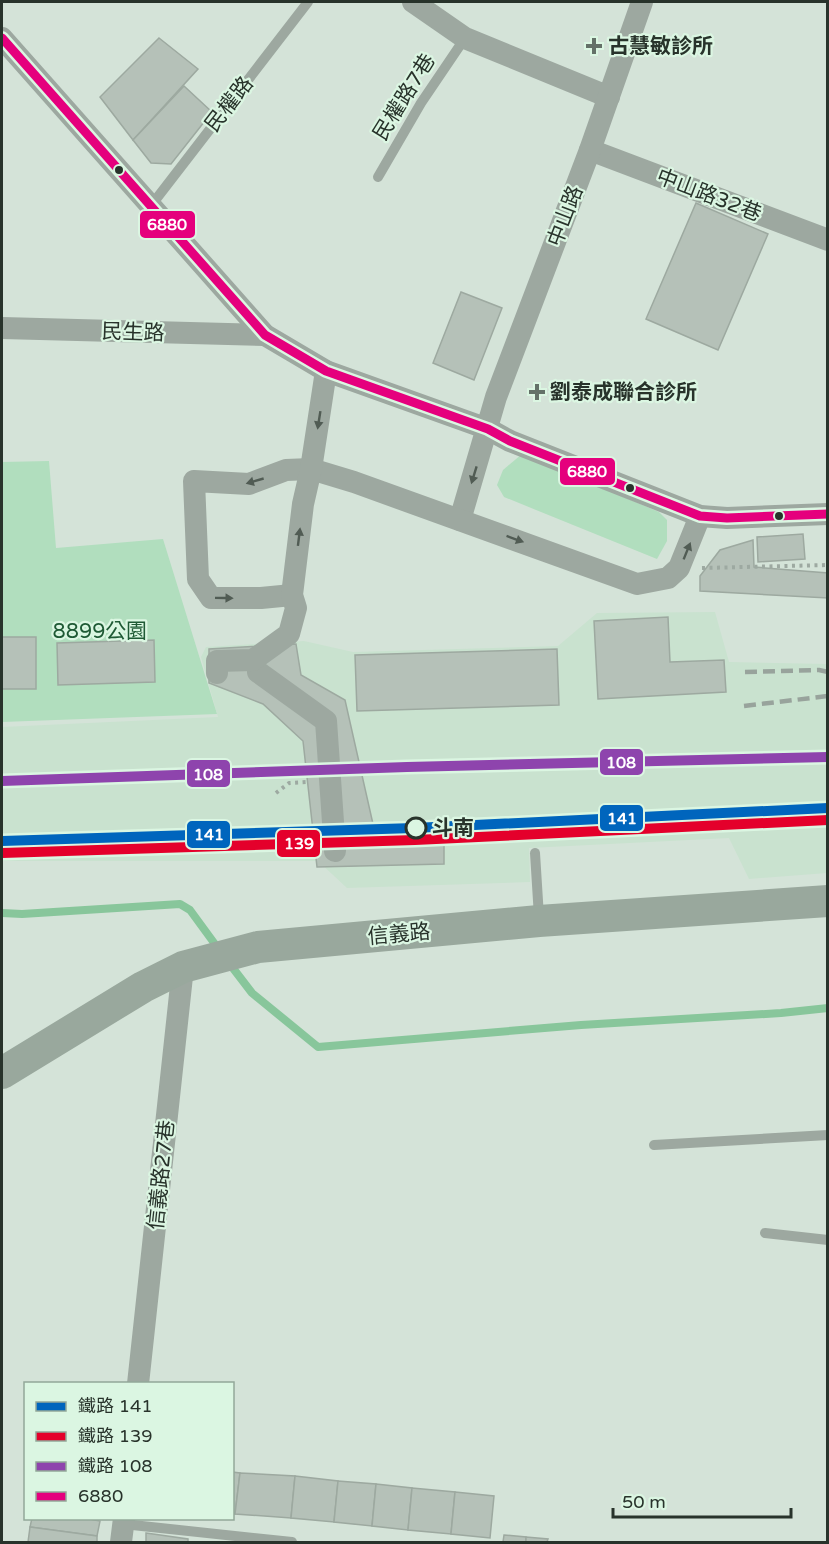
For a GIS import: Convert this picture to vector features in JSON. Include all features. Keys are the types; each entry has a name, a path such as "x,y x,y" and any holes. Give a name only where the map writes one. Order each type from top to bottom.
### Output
{"street":[{"path":"413,2 465,38 609,97"},
{"name":"中山路","path":"460,520 496,397 590,150 642,2"},
{"path":"2,38 265,334 326,371 488,429 510,441 700,516 727,518 828,514"},
{"name":"中山路32巷","path":"590,150 828,240"},
{"name":"民生路","path":"2,328 265,334"},
{"path":"217,674 217,661 253,660 289,634 296,608 292,595 303,504 311,470 326,371"},
{"path":"292,595 261,598 211,598 198,579 194,481 249,484 285,470 311,470 354,482 500,533 637,584 668,578 679,568 700,516"},
{"path":"258,672 326,721 335,851"},
{"name":"信義路","path":"2,1073 143,987 183,967 258,947 539,921 828,902"},
{"name":"信義路27巷","path":"138,1382 183,967"}],"lane":[{"name":"民權路","path":"150,207 308,2"},
{"name":"民權路7巷","path":"378,177 421,103 465,38"},
{"path":"535,853 539,921"},
{"path":"654,1145 828,1136"},
{"path":"765,1233 828,1240"},
{"path":"123,1528 292,1542"}],"path":[{"path":"679,568 828,566"},
{"path":"276,793 290,783 331,780"}],"shaded area":[{"path":"715,612 729,662 827,664 827,873 749,879 729,838 529,848 530,882 347,888 318,861 2,861 2,727 218,717 201,657 206,647 304,641 353,652 558,646 597,613"}],"green space":[{"path":"522,454 659,512 667,520 667,541 657,559 504,497 497,485 503,470"},
{"name":"8899公園","path":"49,461 56,548 163,539 217,714 2,722 2,462"}],"building":[{"path":"159,38 198,69 133,140 100,97"},
{"path":"184,86 212,112 171,164 151,163 133,140"},
{"path":"696,203 768,234 718,350 646,319"},
{"path":"461,292 502,308 474,380 433,363"},
{"path":"803,534 805,559 758,562 757,537"},
{"path":"753,540 754,567 828,573 828,598 700,591 700,576 720,550"},
{"path":"668,617 670,662 724,660 726,692 598,699 594,621"},
{"path":"2,637 36,637 36,689 2,689"},
{"path":"154,640 155,682 58,685 57,643"},
{"path":"296,644 301,675 345,700 373,824 444,831 444,864 317,867 303,741 263,704 209,683 209,649"},
{"path":"557,649 559,705 357,711 355,655"},
{"path":"234,1472 240,1473 234,1514"},
{"path":"240,1473 295,1476 291,1518 235,1514"},
{"path":"295,1476 338,1481 334,1522 291,1518"},
{"path":"338,1481 376,1484 372,1526 334,1522"},
{"path":"376,1484 412,1488 408,1530 372,1526"},
{"path":"412,1488 455,1492 451,1534 408,1530"},
{"path":"455,1492 494,1496 490,1538 451,1534"},
{"path":"32,1520 100,1521 97,1536 30,1527"},
{"path":"30,1527 97,1536 97,1542 28,1542"},
{"path":"146,1533 188,1539 188,1542 146,1542"},
{"path":"504,1535 526,1537 526,1542 503,1542"},
{"path":"526,1537 548,1539 547,1542 526,1542"}],"waterway":[{"path":"2,913 22,914 180,904 190,910 220,951"},
{"path":"229,963 252,993 318,1047 581,1025 828,1008"}],"railway":[{"path":"745,672 819,670 828,672"},
{"path":"744,706 828,696"}],"rail line":[{"name":"108","path":"2,781 407,767 828,757"},
{"name":"141","path":"2,841 414,828 828,808"},
{"name":"139","path":"2,853 415,840 828,820"}],"transit line":[{"name":"6880","path":"2,38 265,335 326,371 488,429 510,441 700,516 727,518 828,514"}],"place":[{"name":"古慧敏診所","path":"594,46"},
{"name":"劉泰成聯合診所","path":"537,392"},
{"name":"斗南","path":"416,828"}]}
